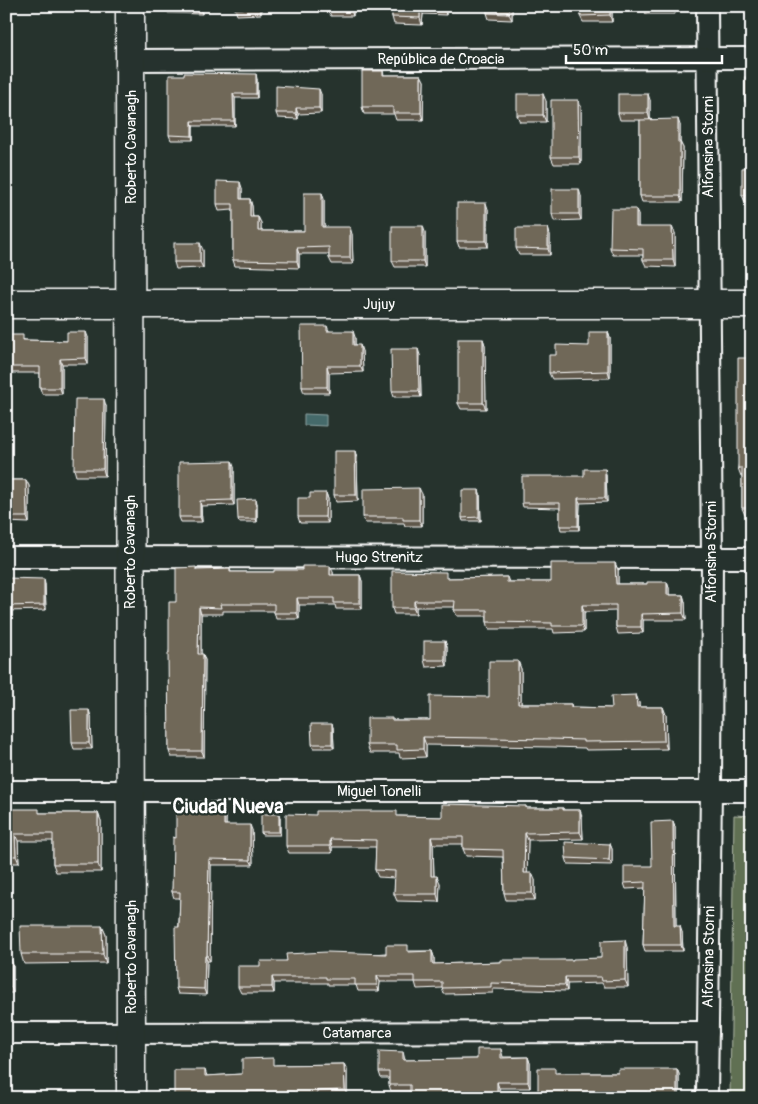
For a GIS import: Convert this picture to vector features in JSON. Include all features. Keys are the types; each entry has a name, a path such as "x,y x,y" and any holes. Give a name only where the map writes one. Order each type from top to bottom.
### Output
{"main road":[{"name":"Roberto Cavanagh","path":"130,6 131,1098"},
{"name":"Jujuy","path":"6,304 752,304"}],"street":[{"name":"Alfonsina Storni","path":"707,6 712,558 707,1098"},
{"name":"República de Croacia","path":"130,60 752,58"},
{"name":"Hugo Strenitz","path":"6,557 752,558"},
{"name":"Miguel Tonelli","path":"6,791 752,791"},
{"name":"Catamarca","path":"6,1033 708,1032"}],"green space":[{"path":"734,815 752,816 752,1098 730,1098"}],"water":[{"path":"304,414 326,415 326,426 304,425"}],"building":[{"path":"166,6 200,6 200,8"},
{"path":"234,6 259,6 259,8 235,9"},
{"path":"328,6 351,6 351,10 328,10"},
{"path":"392,6 444,6 444,8 420,7 420,18 392,17"},
{"path":"487,6 510,6 509,14 487,13"},
{"path":"580,6 610,6 610,15 580,16"},
{"path":"673,6 673,7 643,7"},
{"path":"362,71 383,71 383,75 421,75 421,113 393,113 393,107 362,107"},
{"path":"184,73 256,74 256,94 233,94 234,121 192,121 192,136 169,135 169,75 184,75"},
{"path":"745,77 752,77 752,101 745,101"},
{"path":"276,86 319,89 319,108 296,108 296,113 276,113"},
{"path":"517,94 543,94 543,115 517,115"},
{"path":"618,94 648,94 648,113 618,113"},
{"path":"551,100 578,100 579,157 551,157"},
{"path":"678,119 680,196 640,196 640,120"},
{"path":"752,167 752,195 742,195 742,168"},
{"path":"217,181 240,182 240,199 250,199 250,217 258,217 258,231 304,231 304,193 322,193 322,227 350,227 350,258 329,258 329,247 297,248 297,261 233,260 233,204 217,204"},
{"path":"552,189 579,189 579,214 552,214"},
{"path":"457,203 486,203 486,241 457,241"},
{"path":"611,209 636,209 636,227 672,227 673,260 643,260 643,249 610,248"},
{"path":"392,226 423,226 423,261 392,261"},
{"path":"516,228 548,228 548,249 516,248"},
{"path":"174,243 200,243 200,262 174,262"},
{"path":"301,326 327,326 327,331 353,331 353,345 360,345 360,366 327,366 327,387 302,387"},
{"path":"67,332 86,332 86,358 60,359 60,388 40,388 40,367 6,367 6,335 23,335 23,340 67,341"},
{"path":"589,332 608,332 608,371 549,373 549,355 556,355 556,345 589,346"},
{"path":"458,339 483,339 483,403 458,403"},
{"path":"391,349 418,349 419,391 392,391"},
{"path":"738,358 752,358 752,515 751,508 742,508 742,468 738,468"},
{"path":"75,399 104,399 103,469 74,469"},
{"path":"334,451 355,451 356,495 334,495"},
{"path":"232,461 232,500 200,501 200,517 179,517 179,462"},
{"path":"584,469 605,469 605,498 578,498 578,526 560,526 560,503 522,503 522,476 584,476"},
{"path":"6,480 26,480 27,517 6,517"},
{"path":"419,488 419,520 403,520 403,517 363,517 363,489"},
{"path":"462,490 479,490 479,517 462,518"},
{"path":"310,493 326,493 325,517 298,517 298,498 310,498"},
{"path":"256,499 256,519 238,519 237,500"},
{"path":"551,563 615,563 616,584 667,582 667,595 683,595 683,613 641,614 641,627 616,627 616,605 582,605 582,626 552,626 552,623 487,622 487,610 454,610 455,601 414,601 414,608 392,608 392,571 446,572 446,578 507,577 507,582 551,582"},
{"path":"302,566 330,566 330,575 360,575 360,603 334,603 334,598 297,598 297,613 274,613 274,604 220,604 221,608 199,607 198,654 203,654 202,751 169,751 169,602 176,602 176,568 196,567 196,570 230,569 230,572 274,572 274,570 302,570"},
{"path":"6,578 44,579 44,605 6,606"},
{"path":"747,634 752,634 752,667 747,667"},
{"path":"424,641 445,641 445,660 424,660"},
{"path":"489,661 518,661 518,704 571,704 571,707 612,708 611,696 636,695 637,707 663,707 664,741 583,742 583,740 423,737 423,749 397,750 397,745 367,745 367,718 430,720 430,696 489,697"},
{"path":"71,710 89,710 89,743 72,743"},
{"path":"311,724 332,724 332,744 312,744"},
{"path":"442,804 526,806 526,808 580,810 580,832 525,833 524,873 532,873 532,893 504,893 503,850 463,849 463,837 431,837 431,876 437,876 437,894 394,894 395,871 375,870 376,840 330,839 330,846 286,846 286,814 316,815 316,811 397,811 397,816 442,817"},
{"path":"6,809 39,809 39,813 98,813 98,864 53,864 53,834 15,834 16,856 6,856"},
{"path":"176,812 224,812 224,825 250,825 250,860 209,859 207,956 205,956 204,989 176,988 175,927 179,927 180,892 172,892 173,837 176,838"},
{"path":"261,814 279,814 279,832 261,832"},
{"path":"673,821 674,926 680,926 681,945 643,945 645,882 624,883 624,866 652,866 651,822"},
{"path":"565,842 610,844 609,860 566,858"},
{"path":"20,926 102,926 103,954 21,954"},
{"path":"625,940 625,980 602,981 601,977 565,977 565,985 491,983 491,987 442,988 442,982 415,982 415,976 377,976 377,985 355,985 355,979 272,977 272,987 238,987 238,966 260,966 260,961 287,961 286,954 327,952 386,954 386,945 408,945 408,952 432,951 432,964 501,962 501,960 573,960 601,958 601,941"},
{"path":"6,959 11,959 11,987 6,987"},
{"path":"477,1049 501,1049 501,1058 528,1057 528,1082 497,1082 497,1097 410,1098 410,1085 389,1085 389,1072 379,1072 379,1051 403,1052 403,1060 477,1059"},
{"path":"273,1058 273,1065 344,1064 345,1090 317,1091 317,1095 294,1096 294,1092 208,1092 208,1098 174,1098 174,1070 205,1070 205,1076 242,1074 242,1059"},
{"path":"538,1068 555,1068 555,1073 618,1073 618,1069 677,1069 677,1098 647,1098 647,1092 589,1091 589,1098 538,1098"}],"district":[{"name":"Ciudad Nueva","path":"228,806"}]}
